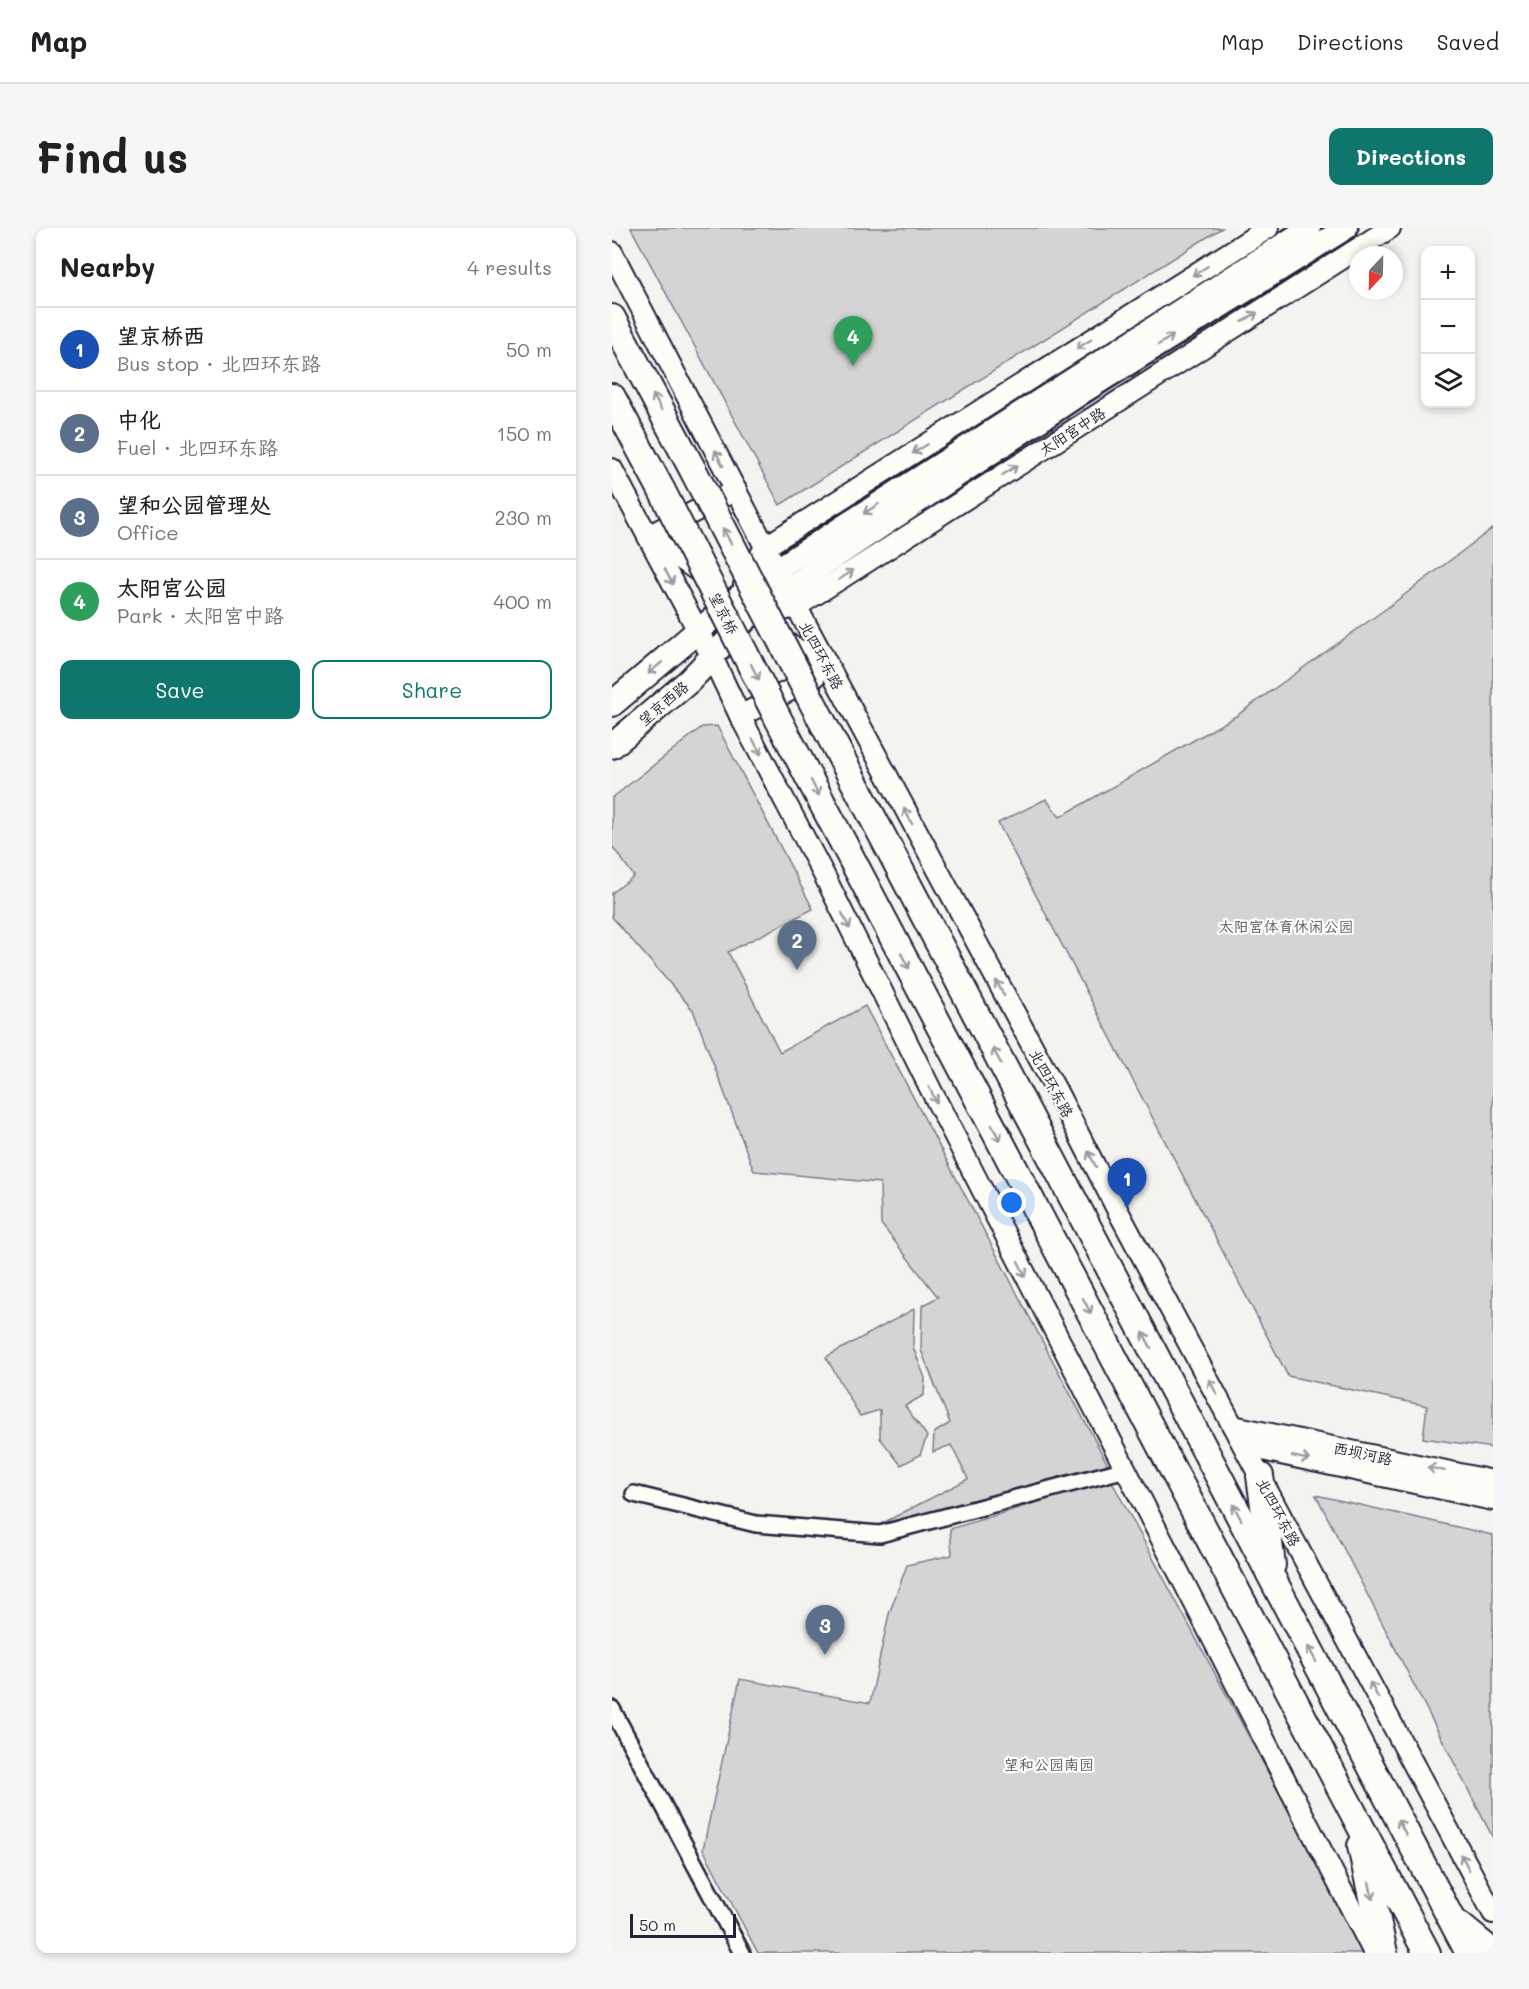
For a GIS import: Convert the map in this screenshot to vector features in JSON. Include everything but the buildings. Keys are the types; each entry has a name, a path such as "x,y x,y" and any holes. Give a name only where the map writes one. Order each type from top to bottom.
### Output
{"highway":[{"path":"612,318 1468,1953"},
{"name":"望京桥","path":"612,397 787,736 1354,1813"},
{"path":"1260,1476 1274,1583"},
{"path":"1354,1813 1384,1953"},
{"path":"1354,1813 1427,1953"},
{"path":"1450,1917 1493,1953"}],"main road":[{"path":"612,704 737,598 777,569 1309,228"},
{"name":"太阳宫中路","path":"792,598 1081,393 1346,228"},
{"path":"712,657 747,618 792,598"},
{"name":"望京西路","path":"612,746 689,681 712,657"}],"street":[{"path":"737,598 765,547 1268,228"},
{"name":"太阳宫中路","path":"792,598 1165,371 1390,228"},
{"name":"北四环东路","path":"612,252 830,670 1057,1092 1119,1213 1493,1914"},
{"path":"1097,364 1134,313"},
{"path":"1081,393 1165,371"},
{"path":"612,469 825,877 876,982 1374,1953"},
{"path":"648,536 736,490"},
{"path":"648,536 737,598 747,618 830,670"},
{"path":"740,716 830,670"},
{"name":"西坝河路","path":"1233,1426 1493,1481"},
{"name":"西坝河路","path":"1244,1446 1493,1500"},
{"path":"634,1494 756,1524 880,1534 1126,1469"},
{"path":"612,1709 742,1953"}],"green space":[{"path":"631,228 1222,228 780,505"},
{"name":"太阳宫体育休闲公园","path":"1493,528 1493,1448 1423,1438 1427,1406 1288,1376 998,823 1046,799 1060,817 1236,716 1387,608"},
{"path":"717,726 813,909 728,952 780,1052 865,1006 1109,1467 881,1524 968,1479 951,1445 933,1452 934,1433 950,1423 921,1350 922,1306 938,1297 881,1224 880,1183 754,1171 693,1010 612,917 612,893 634,876 612,846 612,798 702,727"},
{"path":"914,1309 913,1347 925,1378 924,1395 905,1406 927,1436 920,1455 901,1465 880,1438 880,1410 860,1416 826,1357"},
{"name":"望和公园南园","path":"1111,1480 1365,1953 758,1953 703,1849 740,1679 870,1703 889,1614 907,1565 952,1555 950,1529"},
{"path":"1316,1495 1493,1535 1493,1838"}],"place":[{"name":"太阳宫公园","path":"853,366"},
{"name":"中化","path":"797,970"},
{"name":"望京桥西","path":"1127,1208"},
{"name":"望和公园管理处","path":"825,1655"}]}
